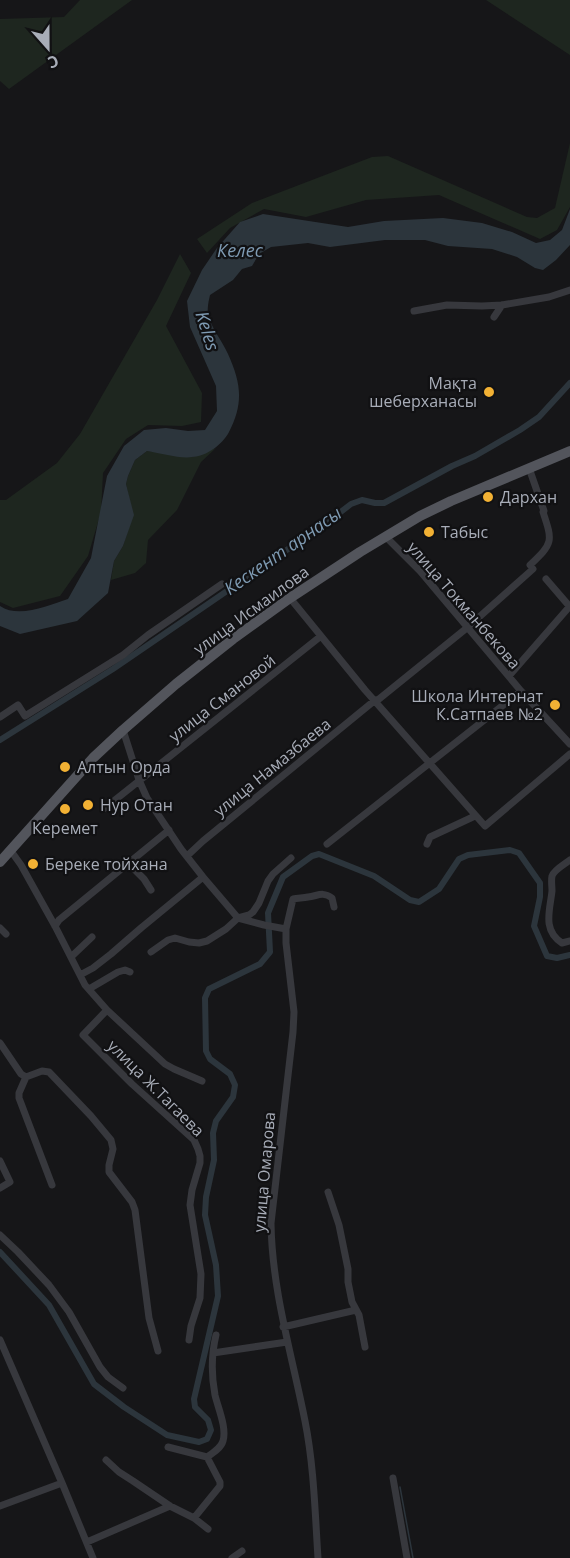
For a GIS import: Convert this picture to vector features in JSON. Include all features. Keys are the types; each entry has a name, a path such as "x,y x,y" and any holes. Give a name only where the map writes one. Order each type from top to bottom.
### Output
{"main road":[{"name":"улица Исмаилова","path":"0,862 93,758 123,730 233,639 290,598 420,516 570,451"}],"street":[{"path":"414,311 447,304 502,305 549,297 570,290"},
{"path":"494,317 502,305"},
{"name":"улица Намазбаева","path":"187,856 374,701 468,627 533,569 530,565 546,549 550,534 529,468"},
{"name":"улица Токманбекова","path":"386,537 420,571 521,691 570,744"},
{"path":"509,676 570,607 546,579"},
{"path":"0,717 18,705 25,716 123,655 222,584"},
{"path":"290,598 374,701 484,826 570,753"},
{"name":"улица Смановой","path":"105,808 321,636"},
{"path":"327,844 521,691"},
{"path":"123,730 147,798 203,877 238,918 286,929"},
{"path":"427,844 430,837 475,816"},
{"path":"55,926 59,920 169,830"},
{"name":"улица Ж.Тагаева","path":"11,850 88,988 107,1010 165,1064 202,1081"},
{"path":"151,952 168,940 176,938 199,943 207,941 238,918 254,912 268,881 291,858"},
{"path":"570,860 552,876 548,912 549,923 556,938 562,943 570,941"},
{"path":"128,863 144,879 151,890"},
{"path":"80,975 111,954 203,877"},
{"name":"улица Омарова","path":"318,1558 308,1439 283,1327 272,1261 271,1223 294,1012 286,929 293,899 318,893 324,894 332,898 334,907"},
{"path":"0,928 6,934"},
{"path":"71,957 92,937"},
{"path":"88,988 118,972 125,970 130,972"},
{"name":"улица Ж.Тагаева","path":"107,1010 83,1035 132,1084 194,1140 200,1156 190,1205 201,1274 200,1298 189,1340"},
{"path":"0,1043 21,1074 26,1077"},
{"path":"52,1185 20,1103 19,1093 26,1077 44,1070 49,1072 111,1140 113,1149 109,1172 132,1202 135,1210 149,1318 158,1351"},
{"path":"0,1161 10,1182 0,1188"},
{"path":"328,1192 339,1225 352,1302 359,1316 365,1347"},
{"path":"0,1235 49,1285 69,1312 100,1367 108,1377 123,1388"},
{"path":"283,1327 356,1310"},
{"path":"168,1447 207,1457 220,1446 224,1437 215,1396 211,1360 216,1335"},
{"path":"0,1340 63,1483 93,1558"},
{"path":"213,1353 287,1342"},
{"path":"194,1518 220,1486 207,1457"},
{"path":"106,1460 119,1472 208,1529"},
{"path":"393,1478 407,1558"},
{"path":"0,1506 63,1483"},
{"path":"87,1542 170,1506"},
{"path":"232,1558 242,1551"}],"shaded area":[{"path":"80,0 132,0 9,89 0,81 0,19 64,17"},
{"path":"486,0 570,0 570,55"},
{"path":"570,143 570,207 557,230 540,239 439,195 366,200 306,217 264,209 230,228 207,253 197,239 252,203 372,157 388,156 527,217 537,218 555,208"},
{"path":"180,254 191,273 166,326 202,393 201,422 182,426 148,425 126,439 103,473 101,512 88,556 60,596 13,608 0,602 0,500 6,500 57,463 80,434 157,300"},
{"path":"216,448 201,462 177,510 148,540 146,563 135,573 111,580 114,561 123,546 133,515 126,484 135,460 147,451 193,457"}],"water":[{"name":"Келес","path":"570,209 570,245 543,270 517,257 492,249 448,246 425,240 385,240 330,247 308,243 271,247 259,254 252,266 242,269 233,280 210,295 209,319 228,354 238,384 237,412 226,437 213,449 198,456 170,456 147,451 135,460 126,484 134,515 123,546 114,561 108,593 77,621 20,634 0,626 0,606 8,610 25,611 68,599 91,558 107,476 124,446 144,430 166,428 188,431 205,430 217,411 216,386 190,327 187,301 202,270 217,248 240,222 263,214 348,227 384,221 443,218 482,223 512,232 536,243 550,240 562,230"}],"waterway":[{"name":"Кескент арнасы","path":"0,740 113,669 351,504 362,500 384,503 475,456 539,417 570,383"},
{"path":"0,1252 49,1305 94,1384 167,1435 199,1442 207,1439 211,1430 208,1420 195,1407 194,1399 218,1296 216,1265 205,1215 206,1197 214,1160 213,1133 216,1121 233,1097 235,1085 230,1074 210,1059 206,1051 205,998 209,989 260,964 270,952 268,913 283,877 312,856 319,854 374,876 410,900 419,902 439,889 459,859 468,855 510,850 519,853 540,883 540,897 534,926 547,956 557,958 570,955"},
{"path":"400,1487 413,1558"}],"place":[{"name":"Мақта шеберханасы","path":"489,392"},
{"name":"Дархан","path":"488,497"},
{"name":"Табыс","path":"429,532"},
{"name":"Школа Интернат К.Сатпаев №2","path":"555,705"},
{"name":"Алтын Орда","path":"65,767"},
{"name":"Нур Отан","path":"88,805"},
{"name":"Керемет","path":"65,809"},
{"name":"Береке тойхана","path":"33,864"}],"water label":[{"name":"Keles","path":"207,331"}]}
